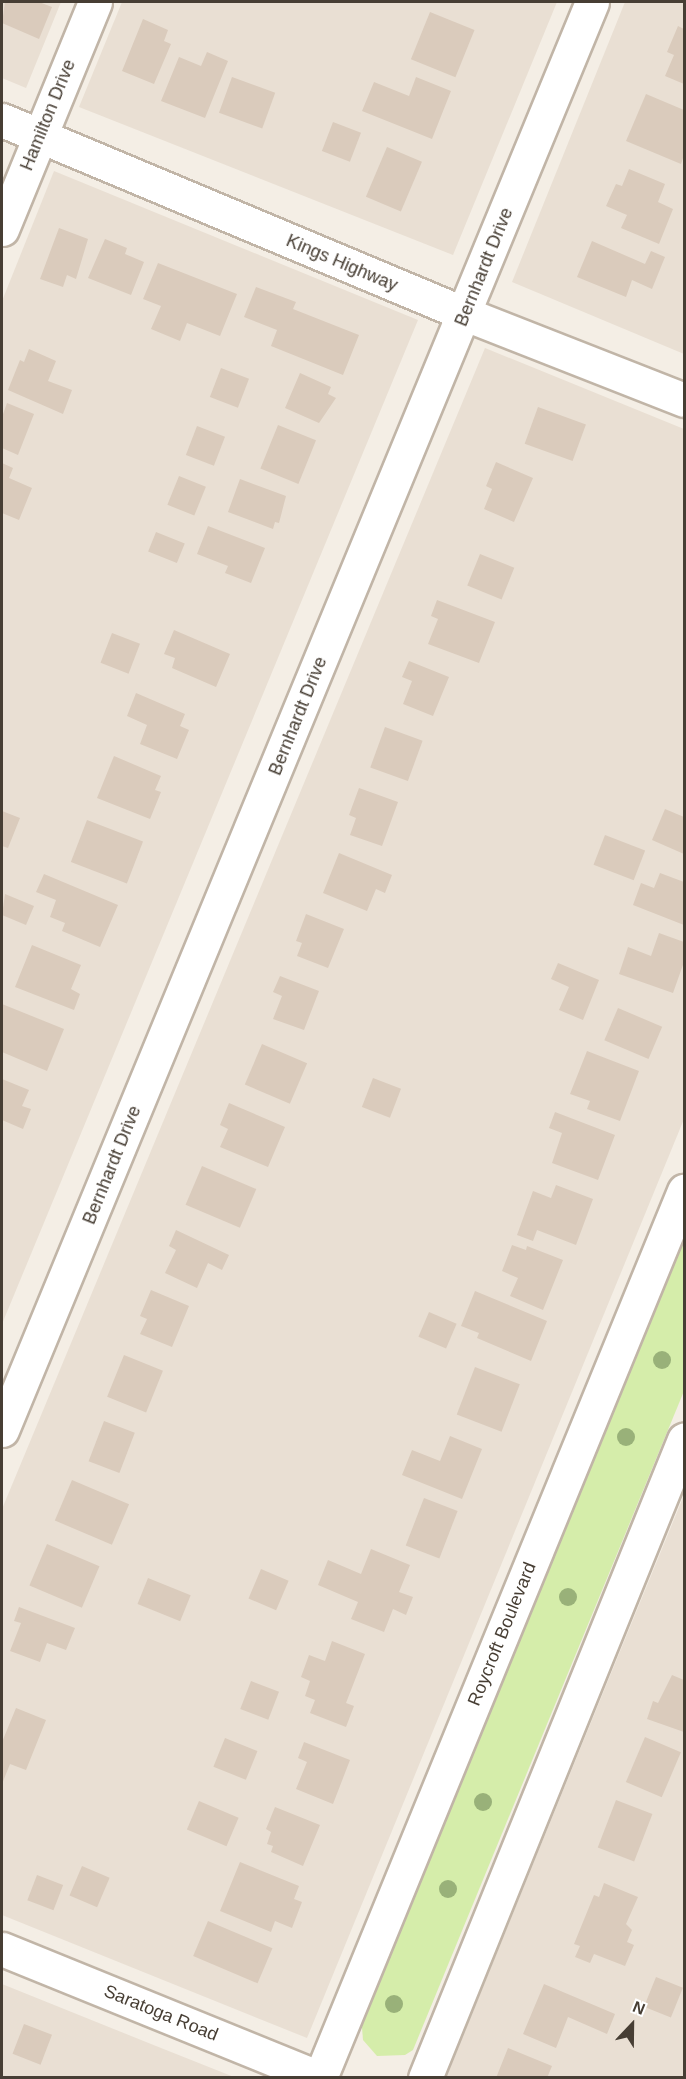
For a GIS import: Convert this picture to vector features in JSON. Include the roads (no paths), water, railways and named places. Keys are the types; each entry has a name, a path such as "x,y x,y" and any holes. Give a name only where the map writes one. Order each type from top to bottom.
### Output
{"street":[{"name":"Hamilton Drive","path":"2,229 95,2"},
{"name":"Bernhardt Drive","path":"2,1430 592,2"},
{"name":"Kings Highway","path":"2,120 465,314 684,400"},
{"name":"Roycroft Boulevard","path":"320,2078 684,1191"},
{"path":"425,2078 684,1440"},
{"name":"Saratoga Road","path":"2,1949 320,2078"}]}
